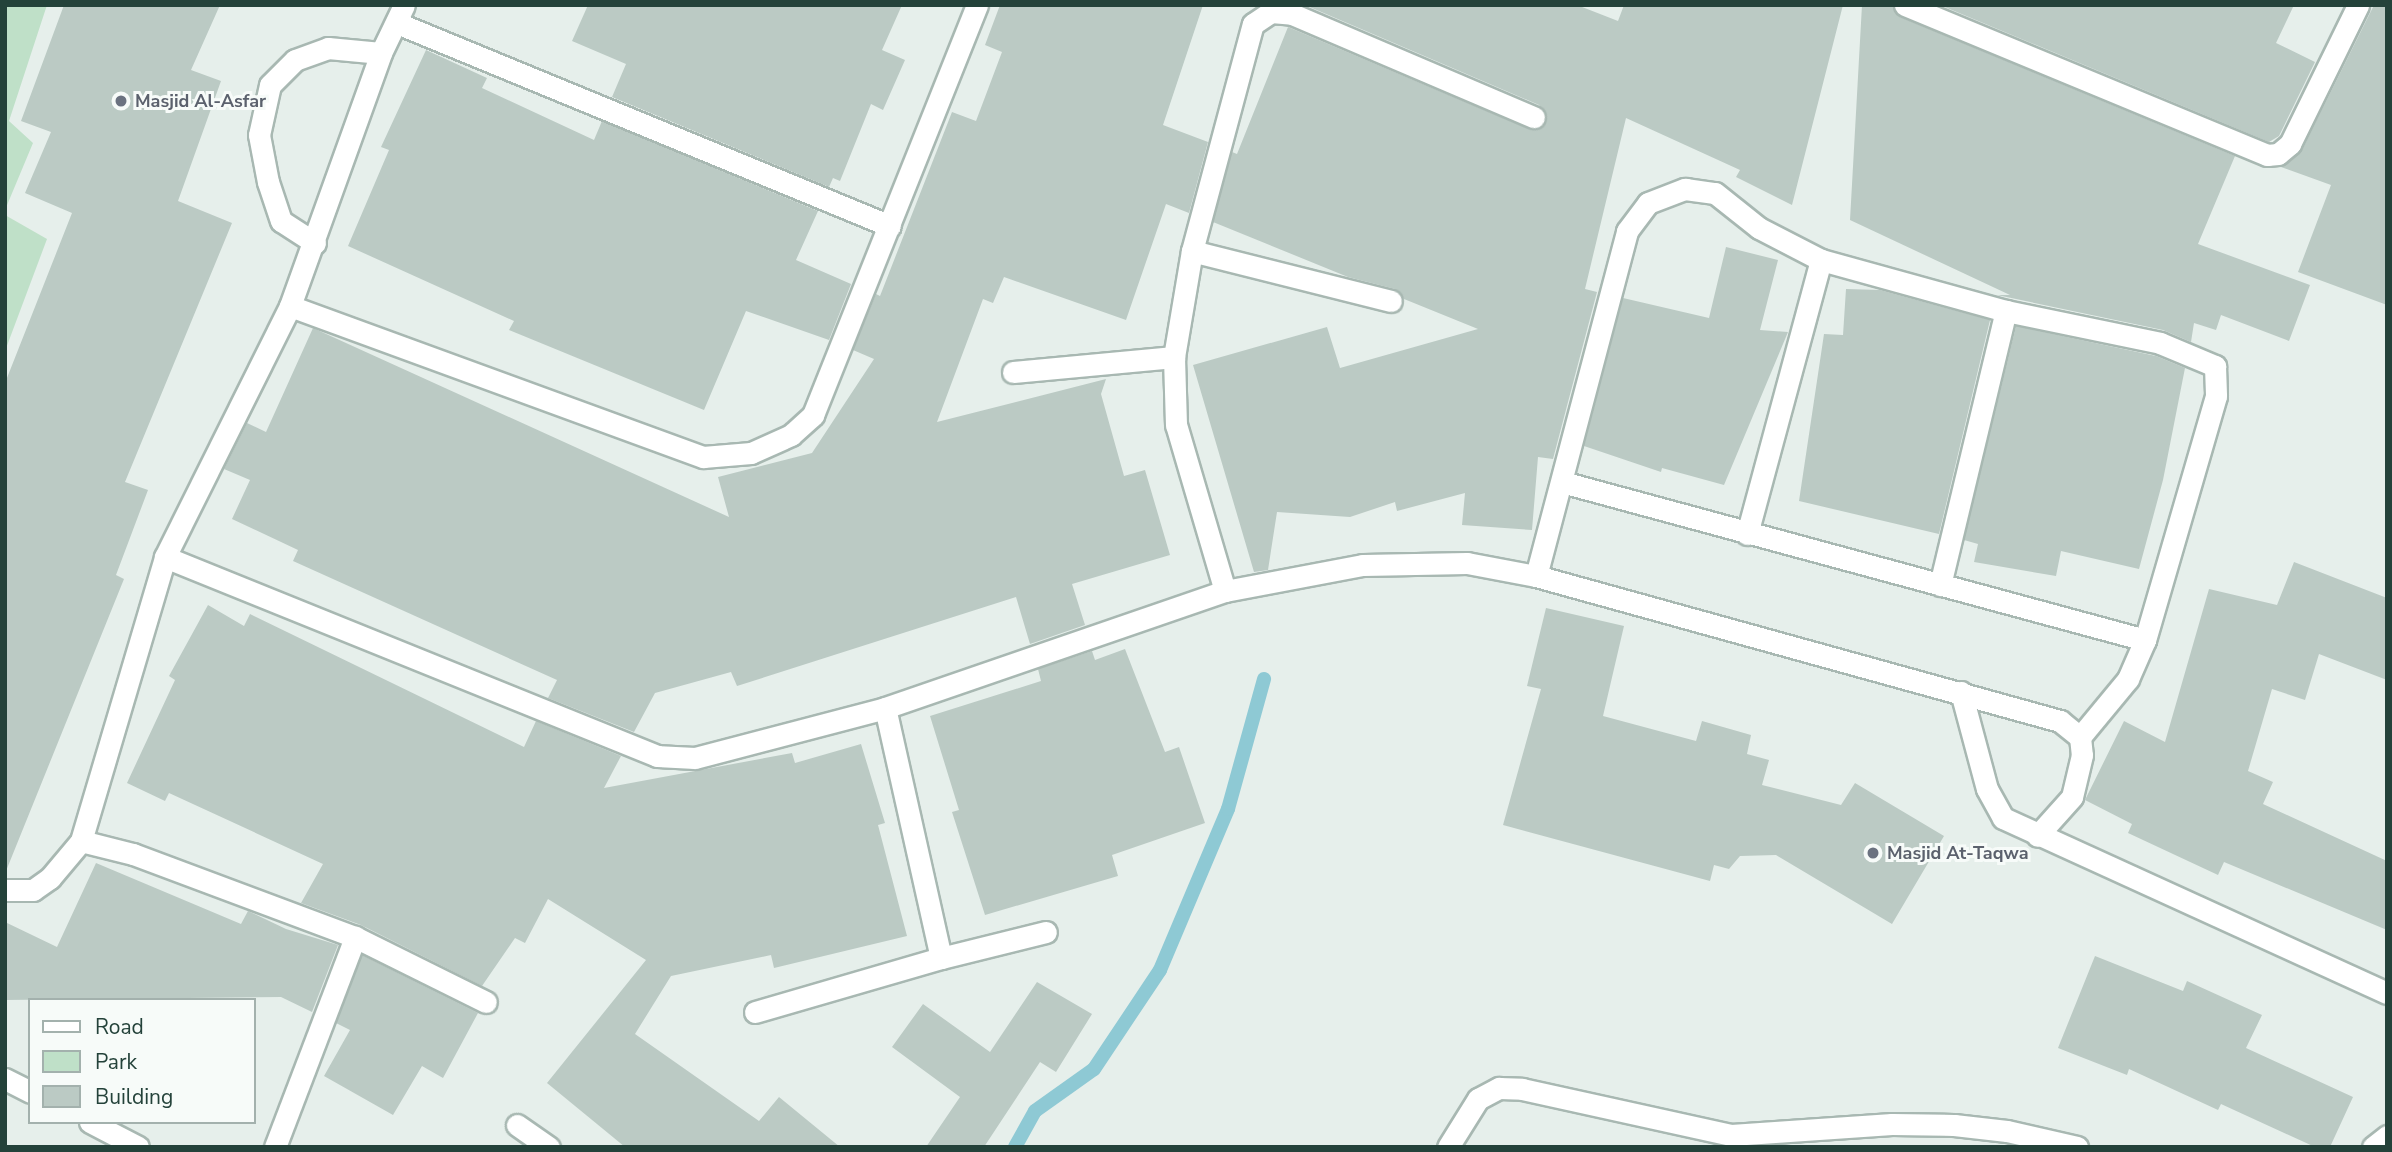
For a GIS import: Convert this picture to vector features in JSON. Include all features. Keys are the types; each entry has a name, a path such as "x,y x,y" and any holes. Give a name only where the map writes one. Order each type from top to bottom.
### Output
{"street":[{"path":"290,306 703,457 751,453 790,435 813,415 977,5"},
{"path":"1905,5 2267,155 2278,154 2290,144 2358,5"},
{"path":"1225,591 1176,425 1174,357 1192,251 1253,24 1270,12 1292,14 1534,117"},
{"path":"5,890 33,890 50,878 81,841 165,557 290,306 315,243 380,53 400,14 890,226"},
{"path":"315,243 281,221 268,182 259,135 270,85 295,60 328,48 380,53"},
{"path":"1536,576 1627,231 1648,203 1685,190 1715,193 1759,228 1821,260 2006,311 2160,343 2215,366 2216,396 2145,640 2128,680 2080,737"},
{"path":"1192,251 1391,302"},
{"path":"1747,534 1821,260"},
{"path":"1940,585 2006,311"},
{"path":"1013,372 1174,357"},
{"path":"1562,482 2145,640"},
{"path":"165,557 657,756 695,758 885,708 1225,591 1363,565 1467,563 1536,576 2060,721 2080,737 2082,755 2072,797 2037,836"},
{"path":"1961,692 1987,789 2003,818 2037,836 2387,993"},
{"path":"885,708 941,958"},
{"path":"81,841 133,854 355,937 486,1002"},
{"path":"755,1012 941,958 1046,932"},
{"path":"275,1147 355,937"},
{"path":"5,1079 28,1091"},
{"path":"1448,1147 1478,1099 1499,1088 1522,1089 1731,1135 1892,1124 1954,1125 2077,1147"},
{"path":"94,1124 138,1147"},
{"path":"517,1125 549,1147"},
{"path":"2373,1147 2387,1136"}],"green space":[{"path":"5,5 47,5 9,121 33,143 5,210"},
{"path":"5,215 47,239 5,351"}],"building":[{"path":"64,5 220,5 191,70 221,81 178,201 232,223 125,482 148,490 116,575 124,579 6,871 5,383 72,213 25,193 51,132 21,121"},
{"path":"588,5 902,5 882,50 905,60 883,110 871,104 840,181 833,178 829,187 612,97 626,64 572,41"},
{"path":"1000,5 1203,5 1163,125 1208,142 1189,213 1166,204 1126,320 1004,277 993,303 983,299 937,422 1106,379 1101,394 1124,476 1145,470 1170,555 1072,584 1085,625 1030,644 1016,597 737,686 731,672 655,693 634,732 548,698 557,680 293,561 298,550 232,519 250,480 224,469 247,423 266,432 313,328 729,517 718,477 812,453 874,359 853,350 876,294 880,296 952,112 976,121 1002,52 985,45"},
{"path":"1305,5 1577,5 1618,21 1624,5 1843,5 1792,205 1736,177 1740,170 1626,118 1585,289 1597,292 1553,459 1538,457 1532,530 1462,525 1465,493 1397,511 1395,502 1350,517 1277,512 1268,570 1254,572 1193,365 1327,327 1340,368 1478,329 1404,299 1395,289 1348,277 1213,222 1232,152 1237,154 1288,27 1529,129 1541,128 1547,116 1539,105"},
{"path":"1862,5 1892,5 1900,17 2235,156 2198,244 2310,285 2289,341 2221,315 2216,330 2194,323 2191,342 2163,330 1997,295 2010,295 1850,220"},
{"path":"1940,5 2294,5 2276,43 2315,62 2279,136 2269,142"},
{"path":"2374,5 2387,5 2387,305 2298,272 2331,185 2281,167 2302,150"},
{"path":"426,50 487,78 482,88 594,140 602,121 818,211 796,260 851,284 829,340 746,311 704,410 509,330 514,321 348,246 389,150 381,147"},
{"path":"1726,247 1778,260 1760,330 1788,332 1724,485 1662,468 1661,472 1584,446 1623,298 1709,318"},
{"path":"1846,289 1880,290 1990,320 1939,534 1799,501 1824,334 1843,335"},
{"path":"2016,326 2156,356 2185,368 2163,480 2139,569 2061,551 2056,576 1974,562 1978,544 1964,540"},
{"path":"2294,562 2387,598 2387,680 2319,654 2305,700 2272,689 2248,771 2273,782 2263,804 2387,861 2387,930 2224,862 2218,875 2128,833 2132,824 2085,800 2124,721 2165,742 2209,589 2277,605"},
{"path":"208,605 244,626 250,614 524,747 536,721 621,756 604,788 792,753 795,763 861,744 885,823 878,825 907,936 774,968 771,955 671,976 635,1034 759,1121 779,1097 840,1147 625,1147 547,1083 646,960 548,899 525,943 515,938 482,986 361,925 301,903 323,864 169,793 165,801 127,783 175,680 169,676"},
{"path":"1546,608 1624,626 1603,716 1696,741 1702,721 1751,735 1747,754 1769,760 1762,785 1841,805 1855,783 1944,836 1892,924 1776,855 1740,856 1729,869 1714,865 1710,881 1503,825 1541,689 1527,686"},
{"path":"1125,649 1165,752 1179,747 1205,823 1112,855 1118,876 985,915 952,812 959,810 930,716 1041,681 1038,669 1092,651 1095,660"},
{"path":"96,863 241,924 248,911 286,929 338,945 312,1012 281,997 5,1000 5,922 57,947"},
{"path":"362,955 478,1013 443,1078 422,1066 393,1115 324,1076 350,1030 336,1023"},
{"path":"2095,956 2183,991 2187,981 2262,1015 2246,1048 2353,1097 2330,1147 2315,1147 2221,1104 2218,1110 2129,1069 2127,1075 2058,1048"},
{"path":"1037,982 1092,1014 1056,1072 1040,1062 984,1147 926,1147 960,1097 892,1047 923,1004 990,1052"}],"waterway":[{"path":"1015,1147 1035,1111 1094,1069 1160,970 1228,809 1264,679"}],"place":[{"name":"Masjid Al-Asfar","path":"121,101"},
{"name":"Masjid At-Taqwa","path":"1873,853"}]}
